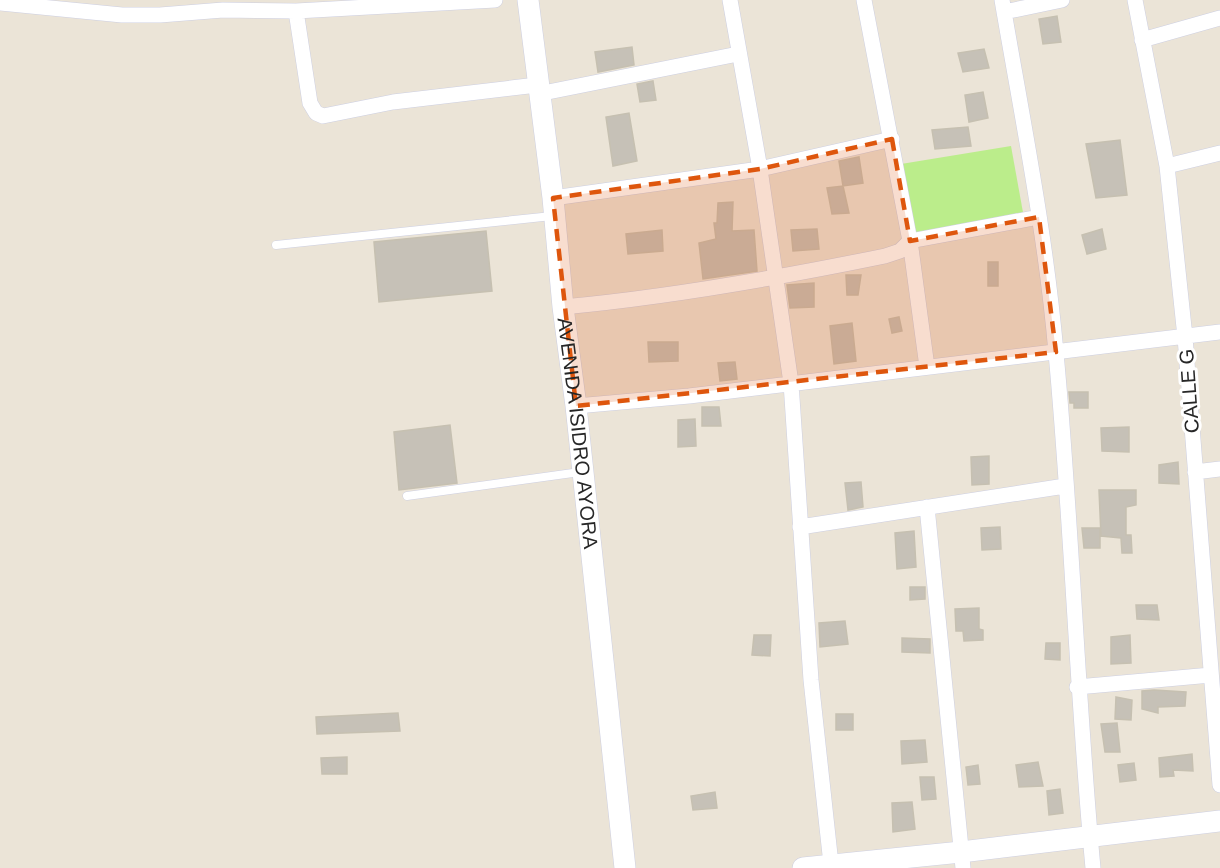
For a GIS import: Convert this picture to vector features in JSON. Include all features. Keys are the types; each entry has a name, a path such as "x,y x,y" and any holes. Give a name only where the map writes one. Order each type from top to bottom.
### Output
{"street":[{"path":"0,3 137,15 263,5 296,11 495,0"},
{"name":"AVENIDA ISIDRO AYORA","path":"528,0 554,207 562,307 576,406 626,868"},
{"path":"730,0 760,169 791,383 811,680 816,867 962,860 1090,837 1220,821"},
{"path":"864,0 910,241 927,367"},
{"path":"1062,0 1003,6 1039,218 1056,352 1077,687 1093,868"},
{"name":"CALLE G","path":"1135,0 1167,166 1185,337 1220,785"},
{"path":"296,11 310,103 316,113 323,116 393,102 538,90 738,54"},
{"path":"1142,40 1220,18"},
{"path":"554,207 760,169 892,139"},
{"path":"1167,166 1220,153"},
{"path":"562,307 632,300 775,278 885,256 900,251 910,241 1039,218"},
{"path":"576,406 1220,332"},
{"path":"1195,472 1220,469"},
{"path":"800,527 1065,486"},
{"path":"927,507 962,860"},
{"path":"1077,687 1211,675"}],"lane":[{"path":"276,245 554,207"},
{"path":"407,496 582,472"}],"highlighted area":[{"path":"892,139 910,241 1039,217 1056,352 576,406 553,198 760,169"}],"green space":[{"path":"1011,146 1024,218 912,235 901,164"}],"building":[{"path":"1057,16 1061,42 1043,44 1039,19"},
{"path":"632,47 634,65 598,72 595,52"},
{"path":"984,49 989,68 963,72 958,53"},
{"path":"653,81 656,100 640,102 637,84"},
{"path":"983,92 988,118 969,122 965,95"},
{"path":"629,113 637,161 613,166 606,117"},
{"path":"968,127 971,146 935,149 932,130"},
{"path":"1120,140 1127,195 1096,198 1086,144"},
{"path":"859,157 863,183 843,186 839,161"},
{"path":"843,186 849,213 832,214 827,188"},
{"path":"733,202 732,231 754,230 757,271 703,279 699,243 716,239 714,223 717,223 718,203"},
{"path":"817,229 819,249 793,251 791,230"},
{"path":"1102,229 1106,249 1087,254 1082,235"},
{"path":"662,230 663,251 628,254 626,234"},
{"path":"486,231 492,291 379,302 374,242"},
{"path":"988,262 998,262 998,286 988,286"},
{"path":"846,275 861,275 858,295 847,295"},
{"path":"814,283 814,307 790,308 787,285"},
{"path":"899,317 902,331 892,333 889,319"},
{"path":"852,323 856,361 834,364 830,326"},
{"path":"648,342 678,342 678,361 649,362"},
{"path":"735,362 737,379 720,381 718,363"},
{"path":"1069,392 1088,392 1088,408 1074,408 1074,403 1070,403"},
{"path":"702,407 719,407 721,426 702,426"},
{"path":"695,419 696,446 678,447 678,420"},
{"path":"450,425 457,483 399,490 394,432"},
{"path":"1129,427 1129,452 1102,451 1101,428"},
{"path":"989,456 989,484 972,485 971,457"},
{"path":"1178,462 1179,484 1159,483 1159,465"},
{"path":"861,482 863,507 848,510 845,483"},
{"path":"1099,490 1136,490 1136,505 1126,507 1126,535 1131,535 1132,553 1122,553 1121,538 1101,536"},
{"path":"1000,527 1001,549 982,550 981,528"},
{"path":"1082,528 1100,528 1100,548 1084,548"},
{"path":"914,531 916,567 897,569 895,533"},
{"path":"910,587 925,587 925,599 910,600"},
{"path":"1136,605 1157,605 1159,620 1137,619"},
{"path":"979,608 979,629 983,630 983,640 964,641 963,631 956,631 955,609"},
{"path":"845,621 848,644 820,647 819,623"},
{"path":"754,635 771,635 770,656 752,655"},
{"path":"1130,635 1131,663 1111,664 1111,637"},
{"path":"902,638 930,639 930,653 902,652"},
{"path":"1046,643 1060,643 1060,660 1045,659"},
{"path":"1142,691 1186,692 1185,706 1158,707 1158,713 1142,709"},
{"path":"1116,697 1132,700 1131,720 1115,719"},
{"path":"398,713 400,731 317,734 316,717"},
{"path":"836,714 853,714 853,730 836,730"},
{"path":"1117,723 1120,752 1105,752 1101,724"},
{"path":"925,740 927,762 902,764 901,741"},
{"path":"1192,754 1193,771 1173,770 1174,776 1160,777 1159,758"},
{"path":"347,757 347,774 322,774 321,758"},
{"path":"1038,762 1043,786 1019,787 1016,765"},
{"path":"1134,763 1136,780 1120,782 1118,765"},
{"path":"978,765 980,784 968,785 966,767"},
{"path":"920,777 934,777 936,799 922,800"},
{"path":"1060,789 1063,813 1049,815 1047,791"},
{"path":"715,792 717,808 693,810 691,796"},
{"path":"912,802 915,829 893,832 892,803"}]}
